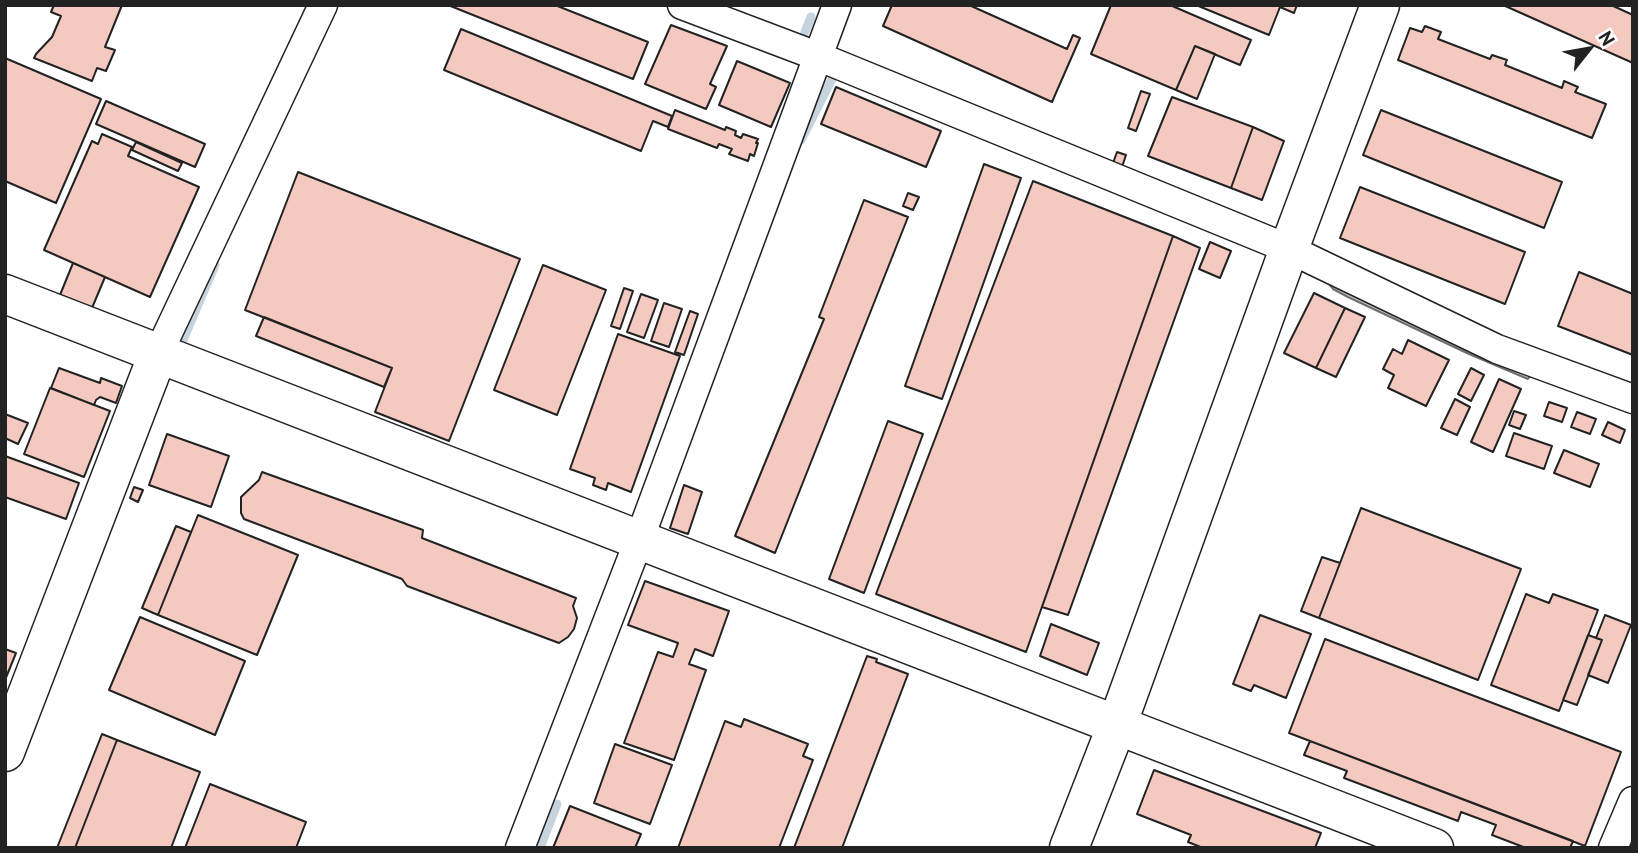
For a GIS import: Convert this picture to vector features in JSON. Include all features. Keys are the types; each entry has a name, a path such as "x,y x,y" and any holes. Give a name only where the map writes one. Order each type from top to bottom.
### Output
{"street":[{"path":"5,752 158,354 323,5"},
{"path":"682,5 817,56 1289,249 1497,349 1633,399"},
{"path":"520,848 639,540 837,5"},
{"path":"1069,848 1380,5"},
{"path":"5,294 1434,848"},
{"path":"1613,848 1633,801"}],"shaded area":[{"path":"1325,279 1532,374 1528,379 1469,354 1348,297 1333,289"}],"building":[{"path":"54,5 122,5 105,47 115,50 106,71 97,68 92,81 34,58 52,37 61,16 51,12"},
{"path":"448,5 555,5 648,42 633,79"},
{"path":"892,5 969,5 1067,49 1073,35 1080,38 1052,102 883,26"},
{"path":"1111,5 1170,5 1251,40 1240,65 1195,46 1176,90 1091,54"},
{"path":"1196,5 1297,5 1294,13 1280,7 1269,35"},
{"path":"1503,5 1611,5 1633,15 1633,63"},
{"path":"671,25 727,46 710,84 716,87 706,109 645,84"},
{"path":"1425,26 1441,32 1438,39 1490,59 1492,55 1507,60 1505,65 1562,88 1564,81 1578,87 1575,92 1606,104 1592,138 1398,60 1410,28 1422,32"},
{"path":"461,29 672,116 668,127 653,121 641,151 444,70"},
{"path":"1195,46 1215,54 1197,99 1176,90"},
{"path":"5,58 101,99 56,203 5,181"},
{"path":"737,61 790,83 771,127 719,105"},
{"path":"836,87 941,131 926,167 821,124"},
{"path":"1141,91 1150,94 1136,131 1128,128"},
{"path":"1172,97 1253,127 1231,188 1148,156"},
{"path":"106,101 205,144 195,167 96,124"},
{"path":"675,110 725,130 726,127 736,131 735,135 741,138 743,134 758,139 754,156 750,154 748,161 729,154 732,149 719,144 717,148 668,129"},
{"path":"1381,110 1562,182 1544,228 1363,155"},
{"path":"1253,127 1284,141 1262,200 1231,188"},
{"path":"102,134 132,147 128,156 199,187 150,297 44,250 92,141 98,144"},
{"path":"136,142 182,163 178,171 132,150"},
{"path":"1117,152 1126,155 1122,167 1113,163"},
{"path":"984,164 1021,178 942,399 905,386"},
{"path":"298,172 520,259 449,441 375,412 392,368 245,310"},
{"path":"1033,181 1173,236 1026,652 876,594"},
{"path":"1360,187 1525,252 1505,304 1340,238"},
{"path":"908,193 919,197 913,210 903,206"},
{"path":"864,200 908,217 775,553 735,536 824,319 819,317"},
{"path":"1173,236 1200,248 1068,615 1042,607"},
{"path":"1210,242 1231,251 1220,278 1199,269"},
{"path":"73,263 105,277 92,308 60,295"},
{"path":"543,265 606,290 557,415 494,390"},
{"path":"1579,272 1633,294 1633,355 1558,326"},
{"path":"624,288 633,291 620,329 611,326"},
{"path":"1314,293 1345,308 1316,368 1284,353"},
{"path":"641,294 658,300 644,338 627,332"},
{"path":"664,303 682,309 669,347 651,341"},
{"path":"1345,308 1365,317 1336,377 1316,368"},
{"path":"690,311 698,314 684,355 675,352"},
{"path":"264,317 392,368 384,387 256,336"},
{"path":"618,334 680,356 631,492 608,483 606,490 593,485 595,478 570,469"},
{"path":"1408,340 1449,360 1426,406 1388,388 1394,375 1383,369 1393,349 1402,354"},
{"path":"59,368 100,383 101,378 122,386 116,403 100,397 94,405 51,388"},
{"path":"1471,368 1484,375 1471,401 1458,394"},
{"path":"1499,379 1521,389 1493,452 1471,442"},
{"path":"50,388 110,411 84,477 24,454"},
{"path":"1455,399 1470,407 1457,435 1441,428"},
{"path":"1549,402 1567,408 1562,422 1544,416"},
{"path":"1514,411 1526,415 1520,429 1509,425"},
{"path":"1577,412 1596,419 1590,434 1571,427"},
{"path":"5,414 28,423 18,444 5,438"},
{"path":"888,421 923,434 864,593 829,579"},
{"path":"1608,422 1625,430 1620,443 1602,435"},
{"path":"1514,433 1552,446 1544,469 1506,456"},
{"path":"167,434 229,456 211,507 149,485"},
{"path":"1564,450 1599,464 1590,487 1554,473"},
{"path":"5,456 79,483 66,519 5,497"},
{"path":"262,472 423,530 422,538 576,598 573,606 577,618 574,629 559,643 407,586 402,579 244,519 241,513 241,497 259,480"},
{"path":"684,485 702,492 688,534 670,528"},
{"path":"134,487 143,490 138,502 130,498"},
{"path":"1361,508 1521,569 1478,680 1319,618"},
{"path":"198,515 298,555 257,655 158,615"},
{"path":"176,526 191,532 158,615 142,608"},
{"path":"1322,557 1340,563 1319,618 1301,611"},
{"path":"645,581 729,611 713,656 695,649 689,664 706,670 674,760 624,743 658,652 673,657 678,643 628,625"},
{"path":"1526,594 1549,603 1553,594 1598,610 1559,711 1491,685"},
{"path":"1260,615 1311,634 1286,698 1254,685 1251,691 1233,684"},
{"path":"1605,615 1631,625 1608,683 1588,675 1602,640 1596,638"},
{"path":"140,617 245,661 215,735 109,690"},
{"path":"1051,624 1099,643 1087,675 1040,656"},
{"path":"1588,635 1602,640 1577,705 1563,700"},
{"path":"1325,639 1621,752 1585,846 1289,733"},
{"path":"5,649 16,653 5,680"},
{"path":"867,656 908,674 842,848 794,848"},
{"path":"744,719 808,744 803,756 813,760 779,848 678,848 725,721 741,727"},
{"path":"102,734 117,740 75,848 57,848"},
{"path":"117,740 200,772 171,848 75,848"},
{"path":"1310,741 1573,841 1570,848 1526,848 1492,835 1496,825 1461,812 1458,821 1344,778 1347,771 1304,755"},
{"path":"615,744 672,765 650,824 594,803"},
{"path":"1154,770 1321,833 1315,848 1203,848 1188,842 1191,835 1137,814"},
{"path":"210,784 306,822 296,848 185,848"},
{"path":"570,806 641,834 635,848 553,848"}],"waterway":[{"path":"805,32 811,17"},
{"path":"801,140 832,79"},
{"path":"180,347 215,265"},
{"path":"540,848 557,804"}]}
